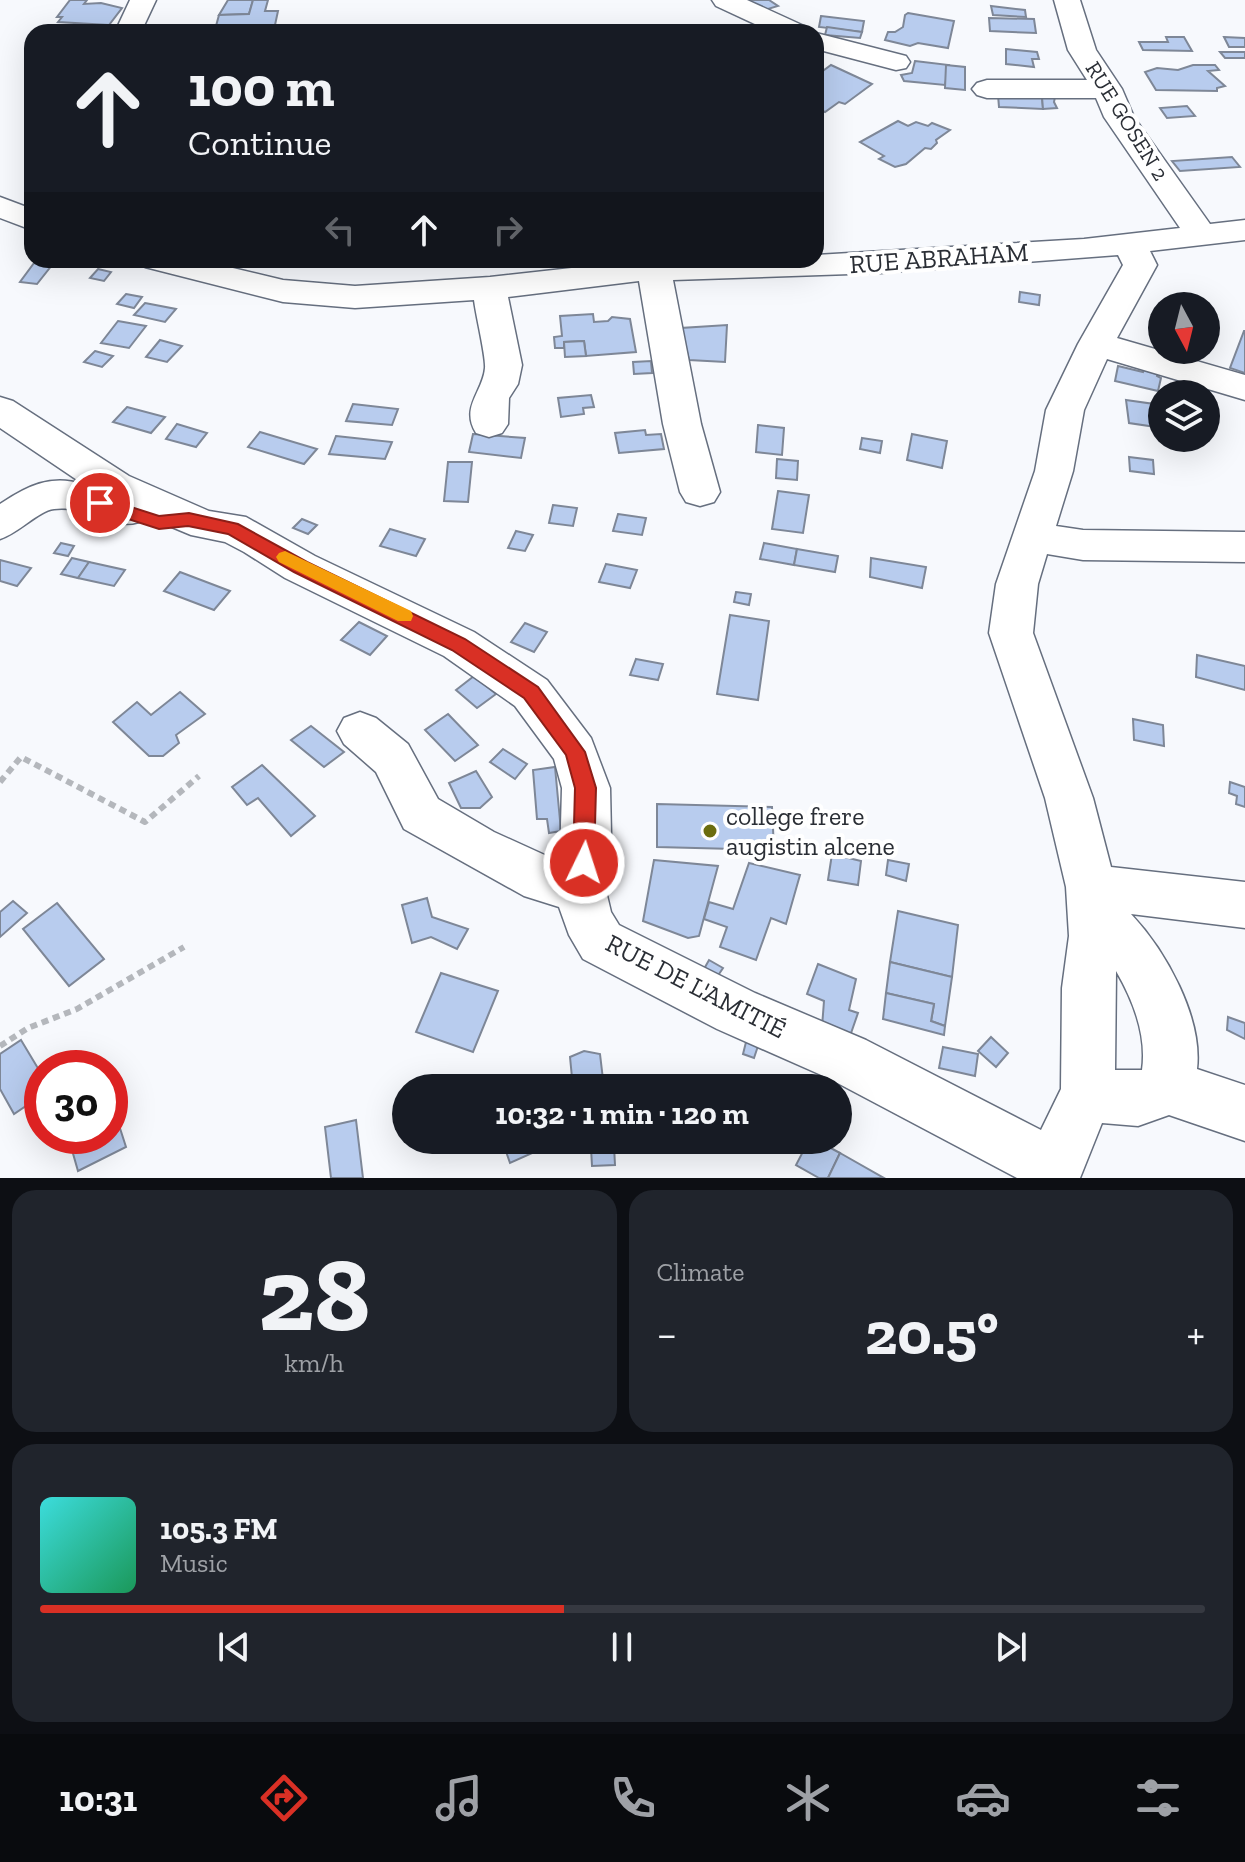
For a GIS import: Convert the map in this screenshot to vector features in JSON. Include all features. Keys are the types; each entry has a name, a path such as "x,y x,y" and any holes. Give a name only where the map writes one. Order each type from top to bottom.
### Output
{"street":[{"path":"131,24 143,0"},
{"path":"725,0 777,24"},
{"name":"RUE GOSEN 2","path":"1067,0 1082,50 1137,146 1202,236"},
{"path":"824,43 896,62"},
{"path":"987,89 1107,89"},
{"path":"0,207 24,217"},
{"name":"RUE ABRAHAM","path":"824,265 1130,245 1245,230"},
{"path":"1052,1173 1088,1092 1088,988 1095,936 1092,899 1069,798 1011,633 1017,584 1054,471 1065,410 1096,344 1140,265 1130,245"},
{"name":"RUE ABRAHAM","path":"190,268 283,291 355,297 490,288 655,270 719,268"},
{"path":"655,270 657,300 682,424 700,492"},
{"path":"489,424 491,397 500,384 504,365 490,288"},
{"path":"1096,344 1245,388"},
{"name":"RUE DE L'AMITIÉ","path":"0,410 115,486 205,525 232,528 300,567 459,644 531,693 575,752 586,788 587,835 581,891 587,919 601,942 736,1011 847,1059 1052,1173"},
{"path":"0,524 42,495 70,494 159,523 189,519"},
{"path":"1034,537 1083,545 1245,547"},
{"path":"360,731 392,758 421,814 542,880 581,891"},
{"path":"1092,899 1245,905"},
{"path":"1092,899 1134,953 1152,983 1172,1049 1167,1087"},
{"path":"1088,1092 1125,1100 1149,1098 1167,1087 1245,1113"}],"path":[{"path":"0,782 21,757 145,822 199,776"},
{"path":"0,1046 28,1028 77,1009 184,947"}],"building":[{"path":"70,0 87,0 84,4 101,3 122,8 110,24 58,22 62,17 57,17"},
{"path":"228,0 253,0 249,14 219,15"},
{"path":"253,0 268,0 265,11 278,11 275,24 217,24 219,15 249,14"},
{"path":"745,0 769,0 778,6 761,11"},
{"path":"991,6 1025,10 1026,17 993,15"},
{"path":"908,13 954,21 948,48 918,43 910,46 885,40 888,32 903,27"},
{"path":"821,16 864,21 862,32 824,28 824,24 820,24"},
{"path":"989,18 1034,19 1036,33 990,31"},
{"path":"827,27 862,32 860,38 825,35"},
{"path":"1166,37 1184,37 1192,51 1143,50 1139,42 1168,42"},
{"path":"1224,37 1245,38 1245,47 1229,47"},
{"path":"1006,49 1037,52 1039,59 1032,59 1034,67 1006,64"},
{"path":"1220,52 1245,52 1245,58 1225,58"},
{"path":"915,61 949,65 945,85 904,81 901,75 912,73"},
{"path":"831,65 872,84 845,104 839,102 825,112 824,70"},
{"path":"946,65 965,67 965,90 945,88"},
{"path":"1193,65 1215,65 1219,70 1208,71 1225,86 1217,88 1217,91 1156,90 1145,72 1157,68 1178,70"},
{"path":"998,95 1042,97 1043,109 999,107"},
{"path":"1042,97 1055,97 1057,108 1043,109"},
{"path":"1187,106 1195,116 1167,118 1160,108"},
{"path":"898,121 908,126 916,122 928,126 932,123 950,130 936,140 931,149 925,148 906,164 895,167 879,159 884,156 860,142"},
{"path":"1232,157 1240,167 1180,171 1172,161"},
{"path":"30,268 50,268 37,284 20,282"},
{"path":"98,269 111,272 104,281 90,278"},
{"path":"1020,292 1040,295 1039,305 1019,302"},
{"path":"126,294 142,297 134,308 117,304"},
{"path":"145,303 176,309 165,322 134,315"},
{"path":"593,314 594,322 608,321 612,317 630,319 636,352 586,356 584,341 564,342 564,348 555,348 554,337 562,336 560,316"},
{"path":"118,321 146,326 129,348 101,343"},
{"path":"727,325 725,362 689,360 681,328"},
{"path":"1245,331 1245,373 1230,368"},
{"path":"160,340 182,346 167,362 146,357"},
{"path":"584,341 586,356 565,357 564,342"},
{"path":"95,351 113,356 102,367 84,362"},
{"path":"651,361 652,373 634,374 633,362"},
{"path":"1118,366 1143,372 1145,367 1158,371 1157,376 1161,378 1148,380 1148,389 1115,381"},
{"path":"591,395 594,407 583,408 584,414 561,417 558,398"},
{"path":"1126,400 1148,403 1148,426 1129,423"},
{"path":"353,404 398,409 392,425 346,421"},
{"path":"127,407 165,417 151,433 113,422"},
{"path":"177,424 207,433 196,447 166,439"},
{"path":"758,425 784,428 782,455 756,452"},
{"path":"645,430 646,435 661,434 664,449 619,453 615,433"},
{"path":"260,432 317,449 304,464 248,447"},
{"path":"473,434 525,438 521,458 469,452"},
{"path":"912,434 947,441 942,468 907,460"},
{"path":"336,436 392,442 385,459 329,454"},
{"path":"862,438 882,441 880,453 860,449"},
{"path":"1129,457 1153,460 1154,474 1130,471"},
{"path":"777,459 798,461 797,480 776,478"},
{"path":"448,462 472,462 468,502 444,501"},
{"path":"778,491 809,495 803,533 772,529"},
{"path":"553,505 577,508 573,526 549,523"},
{"path":"618,514 646,518 642,535 613,531"},
{"path":"302,519 317,525 308,534 293,528"},
{"path":"390,529 425,539 416,556 380,546"},
{"path":"516,531 533,535 525,551 508,548"},
{"path":"61,543 74,546 68,556 54,553"},
{"path":"764,543 797,549 794,565 760,559"},
{"path":"797,549 838,556 835,572 794,565"},
{"path":"72,558 89,562 78,578 61,574"},
{"path":"871,558 926,567 922,588 870,577"},
{"path":"0,560 31,568 17,586 0,581"},
{"path":"89,562 125,570 114,586 78,578"},
{"path":"606,564 637,570 630,588 599,582"},
{"path":"180,572 230,591 214,610 164,591"},
{"path":"736,592 751,594 749,605 734,602"},
{"path":"730,615 769,621 758,700 717,694"},
{"path":"359,622 387,636 370,655 341,640"},
{"path":"525,623 547,632 534,652 511,642"},
{"path":"1197,655 1245,666 1245,690 1196,677"},
{"path":"636,659 663,664 658,680 630,675"},
{"path":"474,676 496,694 477,708 456,690"},
{"path":"180,692 205,714 176,735 179,743 163,756 149,756 113,722 137,702 151,715"},
{"path":"448,714 478,745 455,761 425,730"},
{"path":"1133,719 1163,725 1164,746 1134,740"},
{"path":"311,726 344,752 324,767 291,740"},
{"path":"503,749 527,764 515,779 490,762"},
{"path":"262,765 315,816 291,836 258,798 247,805 232,787"},
{"path":"555,767 561,831 549,833 547,819 537,819 533,770"},
{"path":"476,771 492,797 480,808 461,808 449,783"},
{"path":"1230,782 1245,787 1245,807 1236,804 1237,796 1229,793"},
{"path":"657,804 772,807 774,850 657,847"},
{"path":"832,854 861,861 858,885 828,880"},
{"path":"654,860 718,866 699,936 688,938 643,921"},
{"path":"888,860 909,864 906,881 886,875"},
{"path":"749,863 800,875 786,924 771,918 756,960 720,947 727,927 704,919 709,902 733,909"},
{"path":"427,898 432,917 468,929 457,949 431,937 412,943 402,905"},
{"path":"13,901 27,913 0,937 0,912"},
{"path":"57,903 104,959 69,986 23,929"},
{"path":"898,911 958,925 952,977 890,962"},
{"path":"709,960 723,968 717,977 704,969"},
{"path":"890,962 952,977 945,1026 931,1021 934,1004 886,993"},
{"path":"818,964 856,979 849,1010 858,1013 850,1036 822,1027 824,1001 807,994"},
{"path":"441,973 498,991 473,1052 416,1032"},
{"path":"886,993 934,1004 931,1021 945,1026 944,1035 883,1019"},
{"path":"1228,1017 1245,1023 1245,1039 1227,1030"},
{"path":"991,1037 1008,1053 996,1067 978,1051"},
{"path":"21,1040 27,1050 24,1050 24,1107 14,1114 0,1089 0,1054"},
{"path":"746,1042 758,1046 754,1058 743,1054"},
{"path":"943,1047 978,1054 975,1076 939,1068"},
{"path":"584,1051 600,1054 602,1074 572,1074 570,1057"},
{"path":"356,1120 363,1178 331,1178 325,1127"},
{"path":"73,1154 112,1154 78,1171"},
{"path":"507,1154 530,1154 510,1163"},
{"path":"591,1154 614,1154 615,1165 592,1166"},
{"path":"802,1154 840,1154 828,1178 819,1178 796,1165"},
{"path":"842,1154 884,1178 828,1178"}],"slow traffic":[{"path":"285,557 404,616"}],"place":[{"name":"college frere augistin alcene","path":"710,831"}],"route":[{"path":"100,503 159,523 189,519 205,525 232,528 300,567 459,644 531,693 575,752 586,788 584,863"}]}
